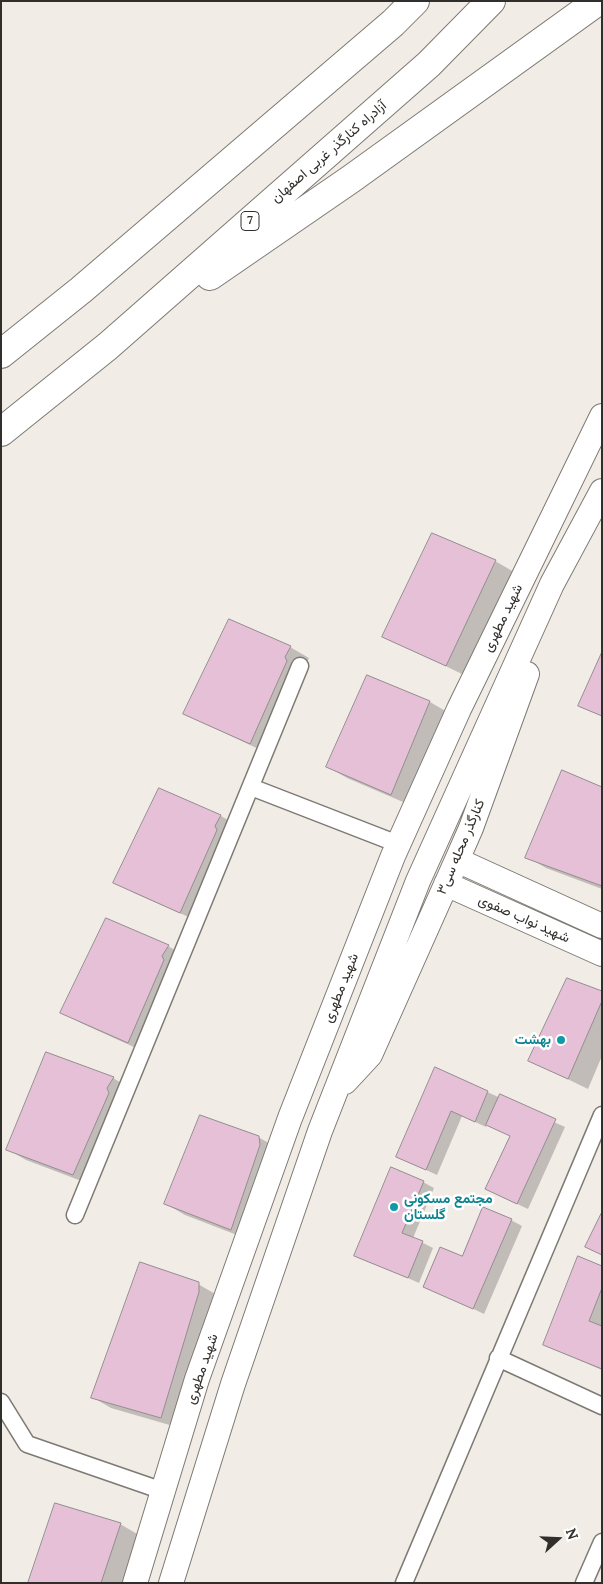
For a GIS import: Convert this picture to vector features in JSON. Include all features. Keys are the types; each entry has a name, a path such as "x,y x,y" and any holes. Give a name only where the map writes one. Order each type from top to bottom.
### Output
{"highway":[{"path":"1,354 81,290 386,29 415,1"},
{"name":"آزادراه کنارگذر غربی اصفهان","path":"1,432 108,346 429,64 491,1"},
{"path":"108,346 351,179 598,1"}],"main road":[{"name":"شهید مطهری","path":"135,1583 198,1378 290,1118 398,844 459,709 602,416"},
{"path":"171,1583 233,1384 336,1093 418,881 552,584 602,490"},
{"name":"کنارگذر محله سی۳","path":"336,1093 370,1055 471,828 546,619 552,584"},
{"name":"شهید نواب صفوی","path":"457,860 602,926"},
{"path":"478,898 474,886 479,879 492,875"},
{"name":"شهید نواب صفوی","path":"446,884 602,954"}],"street":[{"path":"75,1215 300,666"},
{"path":"251,787 398,844"},
{"path":"404,1583 602,1115"},
{"path":"498,1358 602,1406"},
{"path":"1,1402 27,1444 163,1491"},
{"path":"584,1583 602,1542"}],"building":[{"path":"432,533 496,560 446,666 382,637"},
{"path":"229,619 291,646 285,657 287,661 250,744 183,714"},
{"path":"602,652 602,716 578,706"},
{"path":"367,675 430,701 391,795 326,767"},
{"path":"562,770 602,787 602,886 525,858"},
{"path":"159,788 221,815 215,826 217,830 180,913 113,883"},
{"path":"106,918 169,945 162,956 164,960 128,1043 60,1013"},
{"name":"بهشت","path":"567,978 602,991 602,1001 568,1079 528,1061"},
{"path":"46,1052 114,1077 107,1088 109,1093 73,1175 6,1150"},
{"name":"مجتمع مسکونی گلستان","path":"435,1067 488,1091 475,1122 451,1111 426,1170 396,1157"},
{"name":"مجتمع مسکونی گلستان","path":"500,1094 556,1119 517,1204 485,1189 510,1136 486,1125"},
{"path":"200,1115 259,1136 260,1145 231,1230 164,1204"},
{"name":"مجتمع مسکونی گلستان","path":"391,1167 424,1181 402,1233 423,1241 408,1278 354,1256"},
{"name":"مجتمع مسکونی گلستان","path":"483,1207 512,1219 473,1309 423,1287 440,1247 462,1256"},
{"path":"602,1212 602,1255 585,1247"},
{"path":"578,1256 602,1266 602,1288 589,1321 602,1326 602,1369 543,1345"},
{"path":"140,1262 199,1282 199,1292 161,1418 91,1398"},
{"path":"55,1503 121,1523 101,1583 28,1583"}],"place":[{"name":"بهشت","path":"561,1040"},
{"name":"مجتمع مسکونی گلستان","path":"394,1207"}]}
